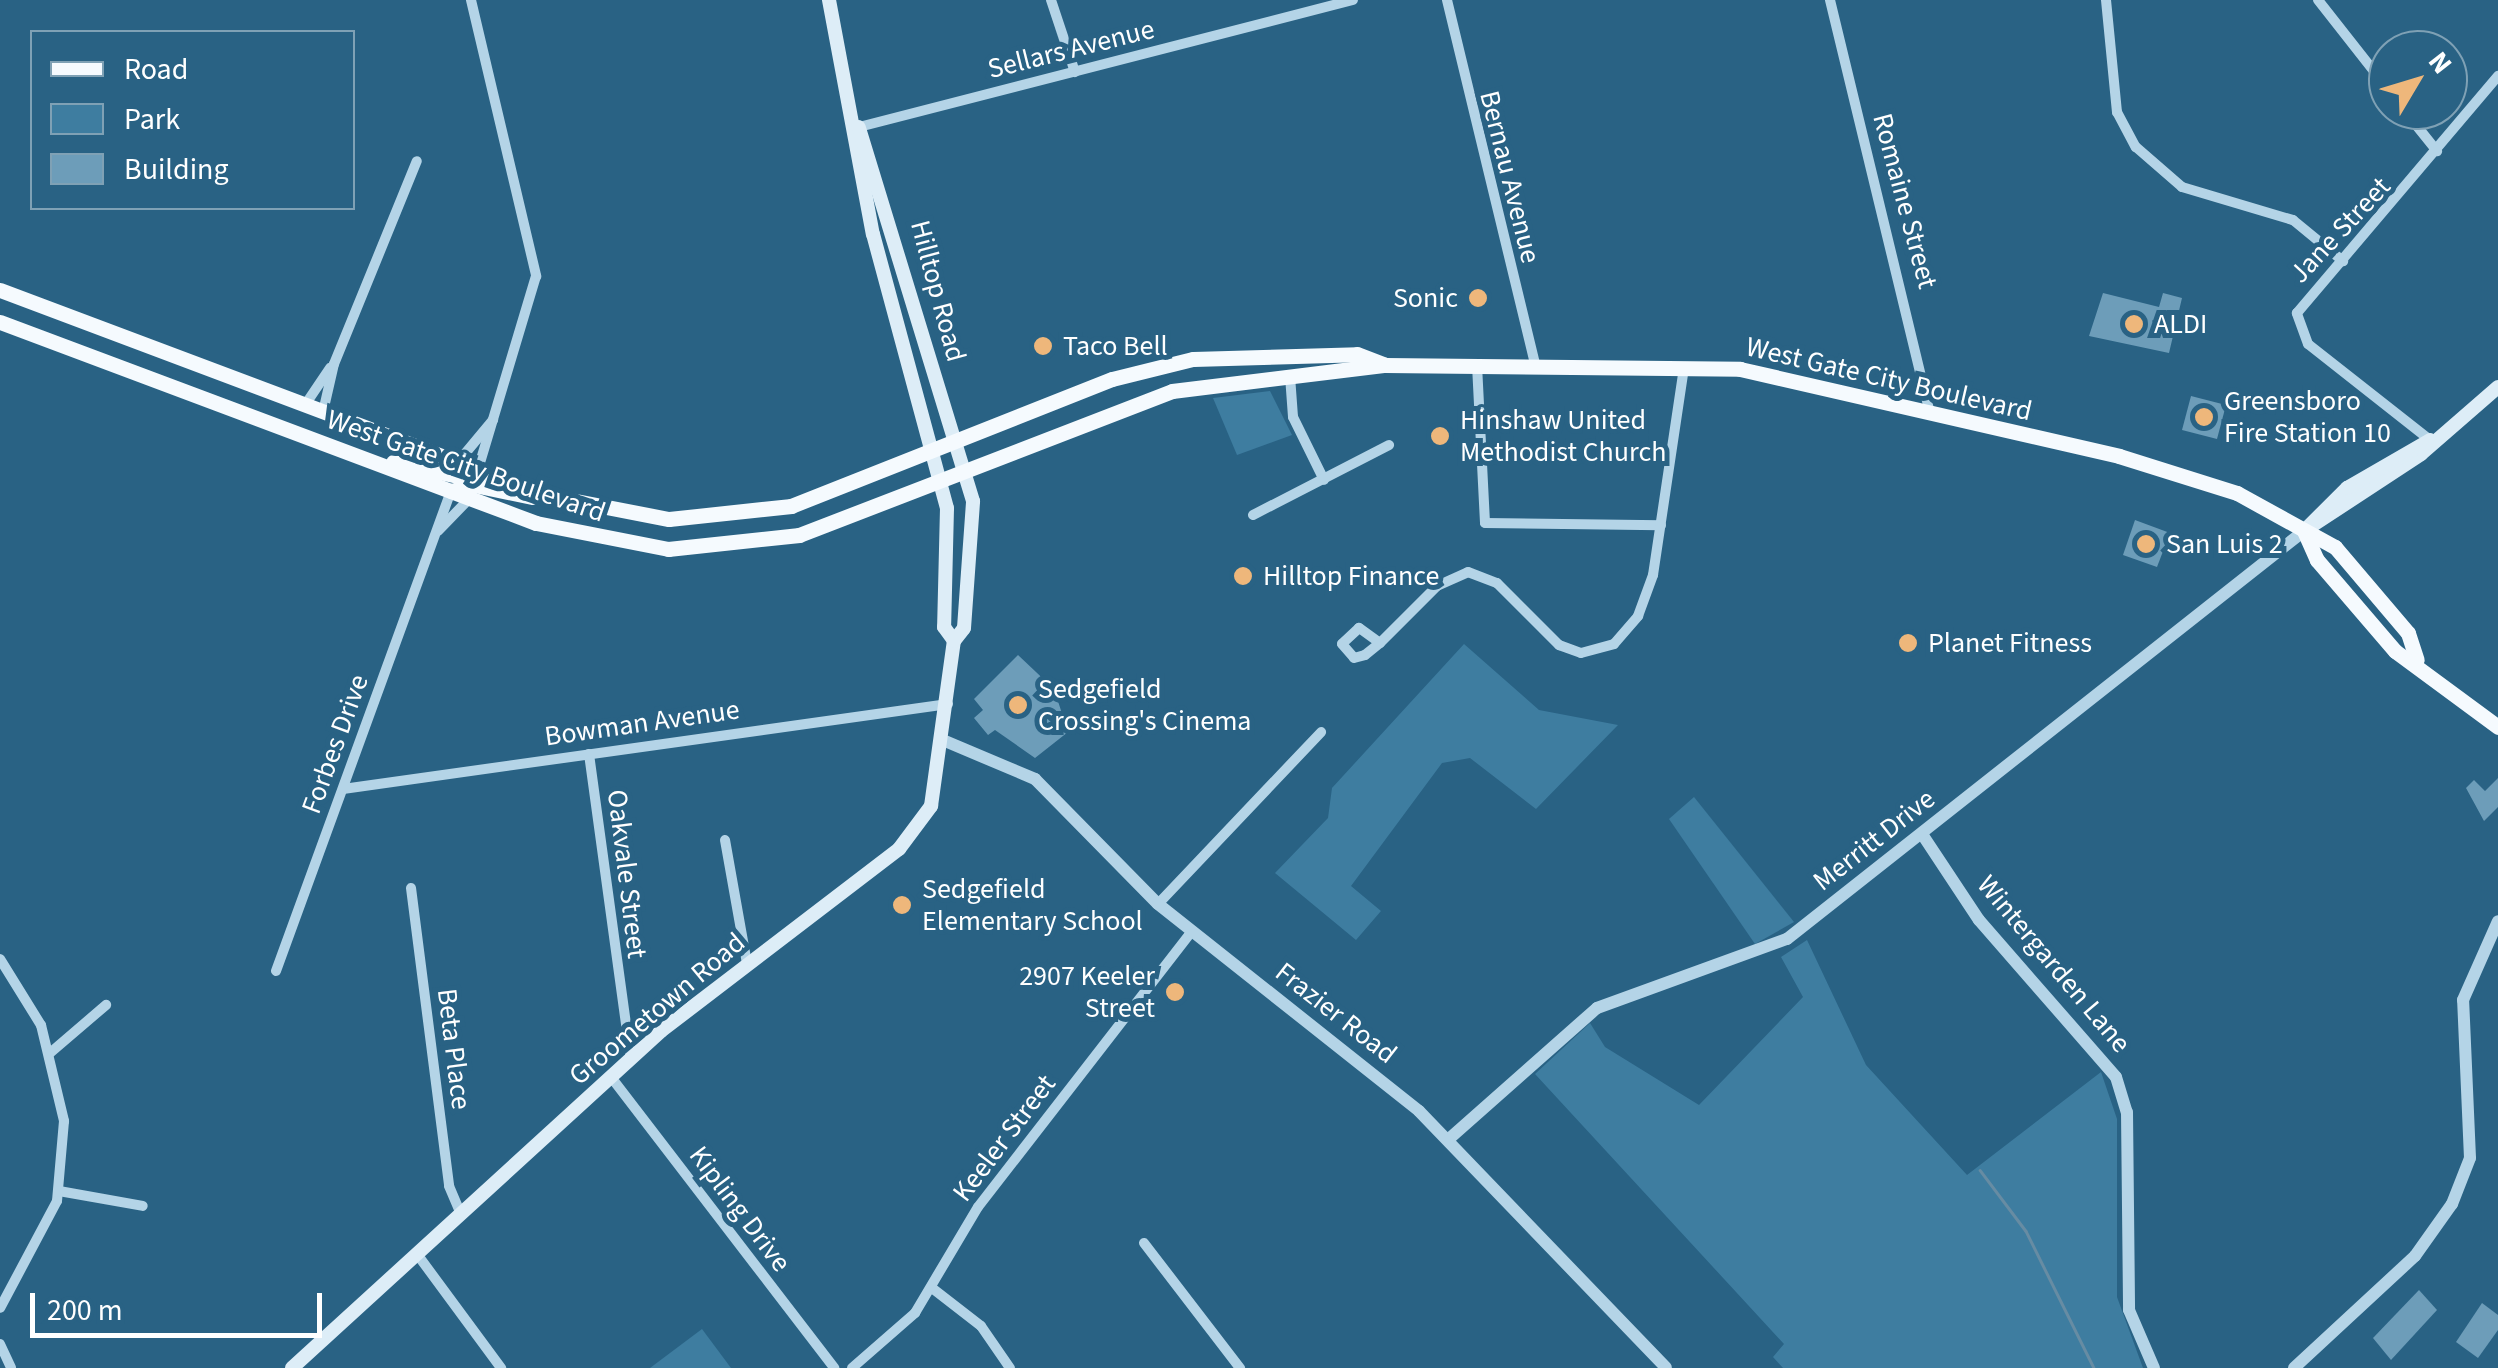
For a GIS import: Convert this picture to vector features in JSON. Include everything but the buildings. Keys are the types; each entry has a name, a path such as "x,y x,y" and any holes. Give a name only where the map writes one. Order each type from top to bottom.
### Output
{"main road":[{"name":"Hilltop Road","path":"829,0 859,126 965,471"},
{"name":"Hilltop Road","path":"859,126 873,234 933,452"},
{"name":"West Gate City Boulevard","path":"0,290 570,502 644,517 733,516 815,498 1112,379 1193,359 1358,354 1385,364"},
{"name":"West Gate City Boulevard","path":"0,322 470,498 590,538 694,549 799,535 1148,398 1385,364 1684,366 1800,380 2190,477 2304,531"},
{"name":"Merritt Drive","path":"2304,531 2498,388"},
{"name":"Groometown Road","path":"933,452 942,481 944,626 954,641"},
{"path":"359,457 452,475 478,469"},
{"name":"Groometown Road","path":"292,1368 630,1058 908,840 937,792 954,641 964,628 974,521 965,471"},
{"path":"451,491 474,485 570,502"},
{"path":"2304,531 2317,560 2395,651 2417,660 2498,726"}],"street":[{"path":"471,0 535,261 478,469"},
{"path":"1051,0 1075,72"},
{"name":"Sellars Avenue","path":"859,126 1352,0"},
{"name":"Bernau Avenue","path":"1447,0 1535,365"},
{"name":"Romaine Street","path":"1830,0 1930,414"},
{"path":"2106,0 2118,112 2136,147 2182,186 2294,220 2343,261"},
{"path":"2318,0 2368,64"},
{"name":"Jane Street","path":"2430,440 2299,330 2305,299 2343,261 2498,76"},
{"path":"2420,130 2437,152"},
{"path":"323,412 334,364 417,161"},
{"path":"305,404 334,364"},
{"path":"1477,365 1481,514 1496,528 1660,525"},
{"path":"1380,643 1438,586 1468,572 1497,583 1558,645 1581,652 1614,644 1638,616 1660,525 1684,366"},
{"path":"1290,376 1293,418 1324,480"},
{"path":"458,462 496,414"},
{"path":"1252,515 1390,445"},
{"name":"Forbes Drive","path":"276,972 451,491"},
{"name":"Forbes Drive","path":"438,532 470,498"},
{"name":"Merritt Drive","path":"1450,1138 1586,1015 1764,952 1922,834 2304,531"},
{"name":"Bowman Avenue","path":"342,789 948,704"},
{"path":"1158,904 1320,732"},
{"name":"Frazier Road","path":"945,741 1035,779 1158,904 1450,1138 1666,1368"},
{"name":"Oakvale Street","path":"589,754 630,1058"},
{"name":"Wintergarden Lane","path":"1922,834 1979,920 2116,1078 2126,1112 2128,1310 2154,1368"},
{"path":"724,840 747,964"},
{"name":"Beta Place","path":"411,888 449,1186 460,1214"},
{"path":"2294,1368 2416,1256 2452,1204 2470,1158 2463,1000 2498,921"},
{"name":"Keeler Street","path":"852,1368 896,1335 932,1288 978,1207 1191,932"},
{"path":"0,959 50,1053 64,1121 59,1190 38,1252 0,1308"},
{"path":"50,1053 106,1006"},
{"name":"Kipling Drive","path":"611,1076 834,1368"},
{"path":"59,1190 143,1206"},
{"path":"1144,1244 1240,1368"},
{"path":"416,1254 501,1368"},
{"path":"932,1288 982,1326 1010,1368"},
{"path":"0,1344 11,1368"}],"green space":[{"path":"1270,391 1292,435 1237,455 1213,398"},
{"path":"1464,644 1539,710 1618,725 1536,809 1470,758 1442,763 1351,886 1381,911 1356,940 1275,873 1328,818 1332,788"},
{"path":"1694,797 1794,922 1755,944 1669,819"},
{"path":"1807,940 1866,1065 1967,1175 2101,1072 2117,1119 2117,1297 2143,1368 1783,1368 1773,1357 1784,1344 1535,1074 1590,1023 1605,1047 1699,1105 1803,997 1781,957"},
{"path":"702,1329 731,1368 650,1368"}],"waterway":[{"path":"1980,1170 2026,1231 2094,1368"}],"place":[{"name":"Sonic","path":"1478,298"},
{"name":"ALDI","path":"2134,324"},
{"name":"Taco Bell","path":"1043,346"},
{"name":"Greensboro Fire Station 10","path":"2204,417"},
{"name":"Hinshaw United Methodist Church","path":"1440,436"},
{"name":"San Luis 2","path":"2146,544"},
{"name":"Hilltop Finance","path":"1243,576"},
{"name":"Planet Fitness","path":"1908,643"},
{"name":"Sedgefield Crossing's Cinema","path":"1018,705"},
{"name":"Sedgefield Elementary School","path":"902,905"},
{"name":"2907 Keeler Street","path":"1175,992"}]}
